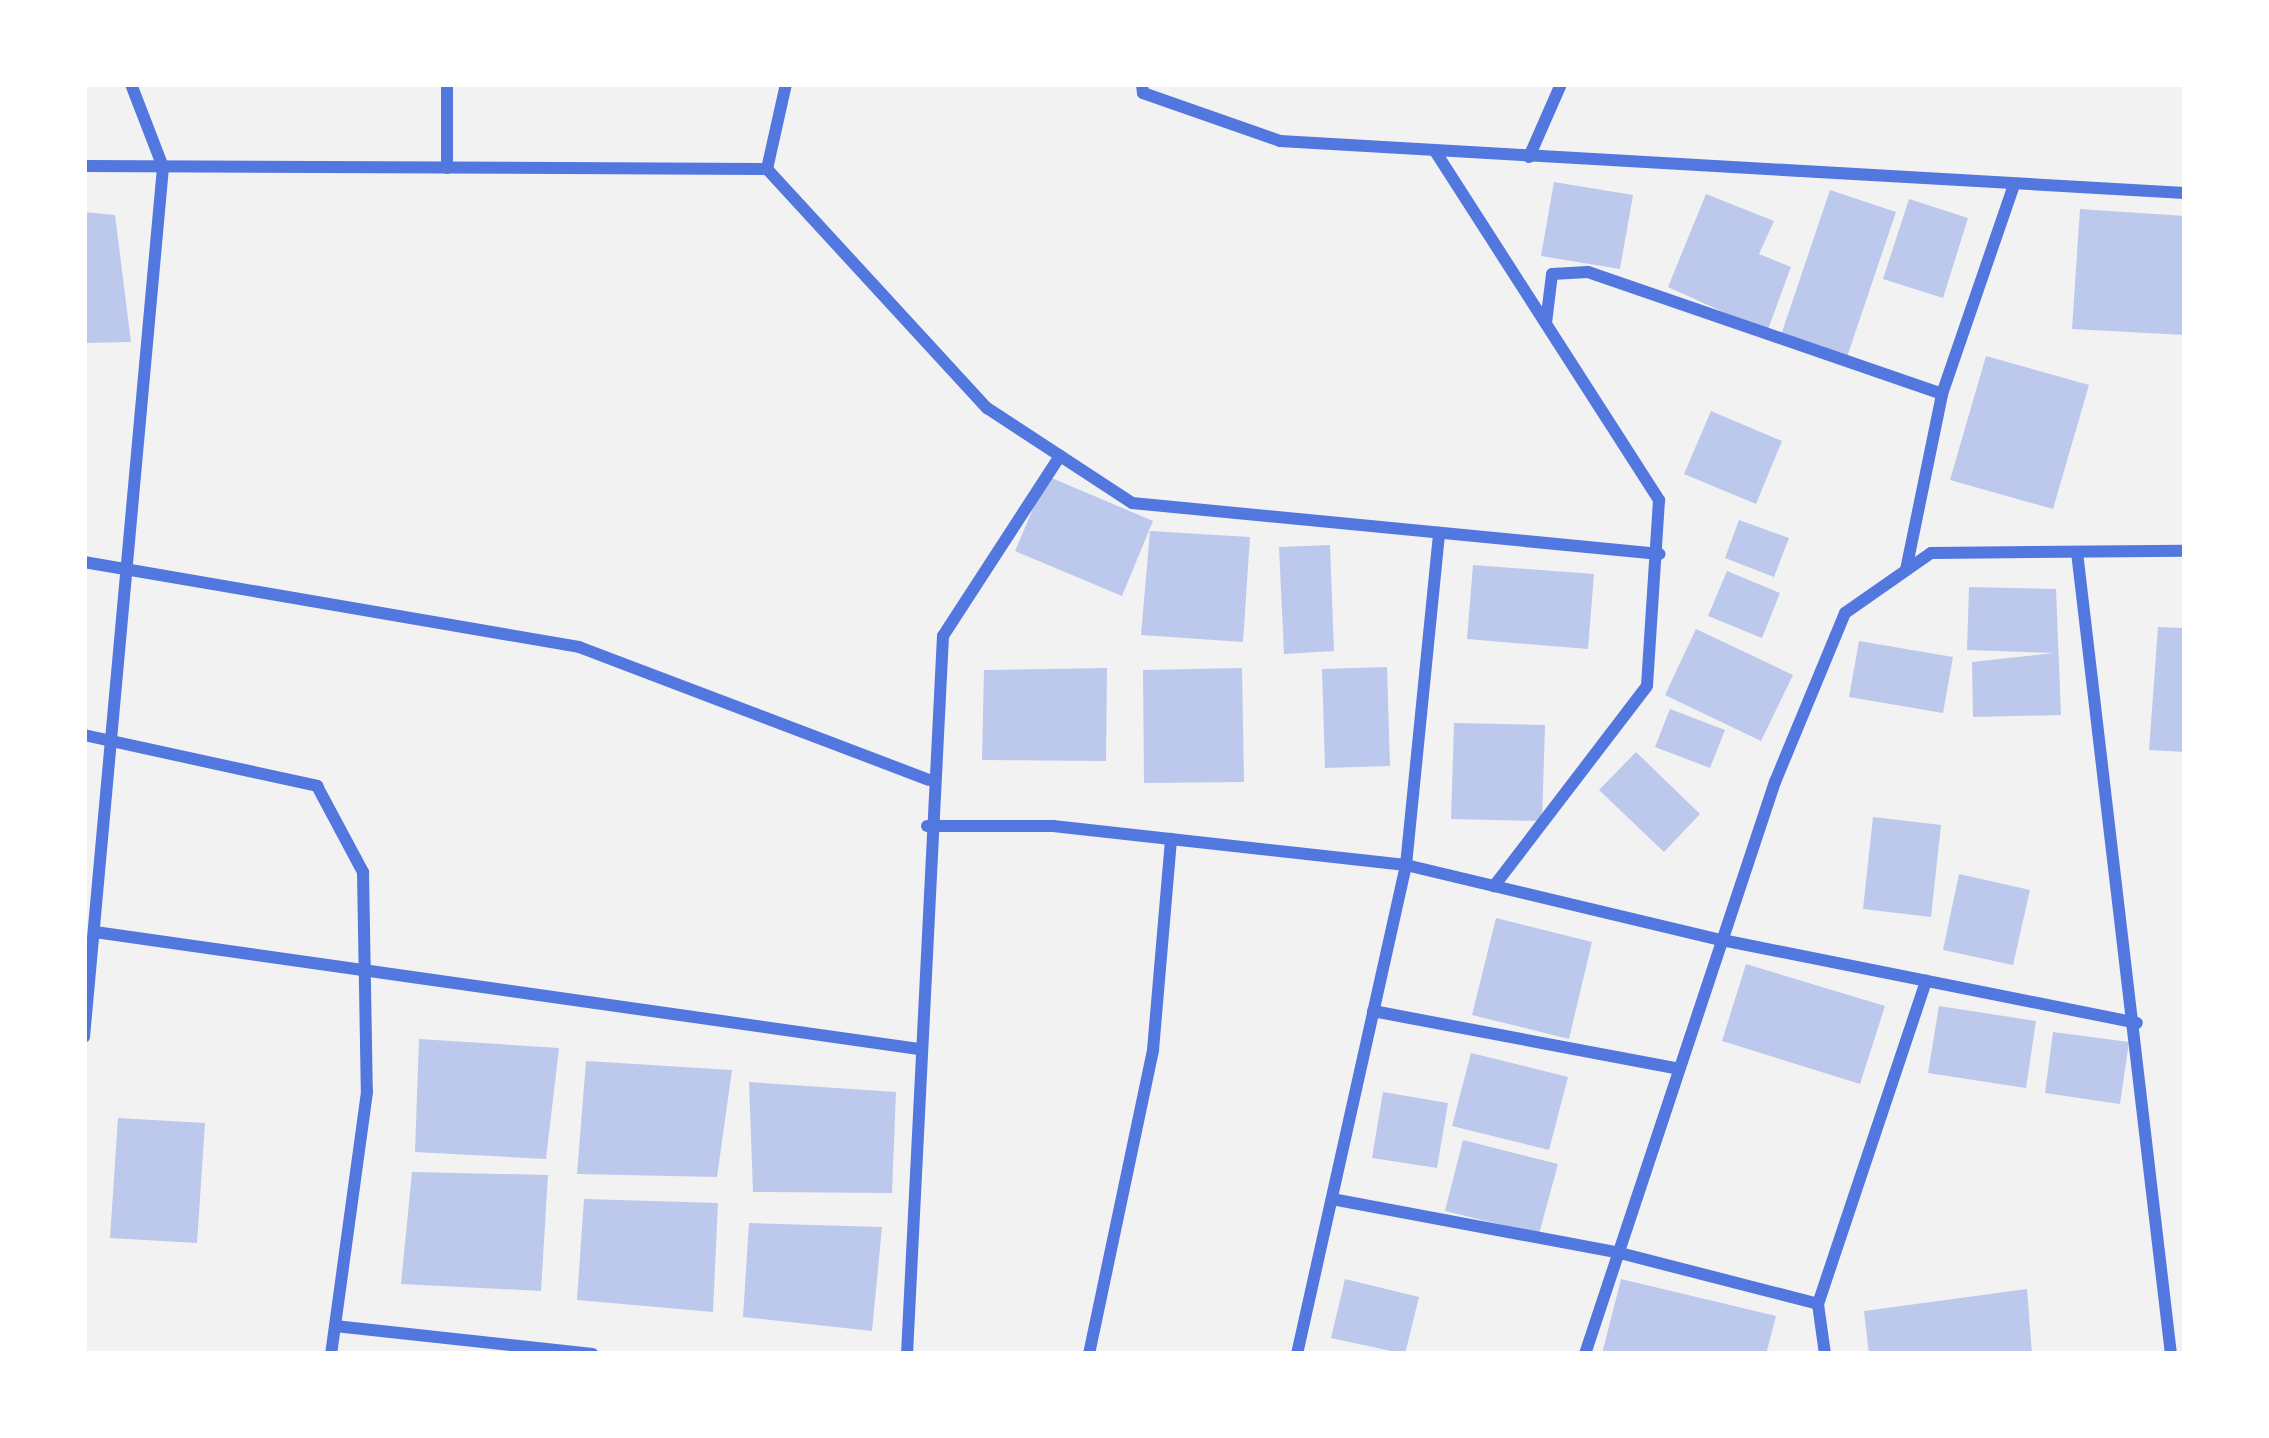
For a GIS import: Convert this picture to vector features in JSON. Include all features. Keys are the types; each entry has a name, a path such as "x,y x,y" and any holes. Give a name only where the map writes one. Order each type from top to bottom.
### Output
{"street":[{"path":"84,1036 116,747 163,166 131,84"},
{"path":"447,84 447,168"},
{"path":"767,169 786,84"},
{"path":"1142,84 1143,93 1280,141 2185,193"},
{"path":"1529,157 1562,84"},
{"path":"1435,151 1659,500 1660,554 1647,686 1494,886"},
{"path":"84,166 767,169 987,408 1132,503 1660,554"},
{"path":"1906,570 1942,394 2014,185"},
{"path":"1546,324 1552,274 1588,272 1942,394"},
{"path":"907,1354 929,780 943,636 1060,456"},
{"path":"1297,1354 1406,865 1439,533"},
{"path":"1585,1354 1722,940 1845,614 1931,553 2185,551"},
{"path":"2078,552 2137,1023 2171,1354"},
{"path":"84,562 579,647 929,780"},
{"path":"84,735 116,747 317,786 363,872 367,1092 331,1354"},
{"path":"927,826 1053,826 1406,865 1722,940 2137,1023"},
{"path":"1088,1354 1153,1050 1171,839"},
{"path":"95,932 365,976 919,1049"},
{"path":"1825,1354 1818,1304 1926,981"},
{"path":"1373,1011 1679,1070"},
{"path":"1332,1198 1620,1253 1818,1304"},
{"path":"335,1326 502,1349 592,1354"}],"building":[{"path":"1554,182 1633,195 1620,269 1541,256"},
{"path":"1830,190 1896,212 1847,357 1781,335"},
{"path":"1706,194 1774,221 1759,254 1791,267 1767,332 1668,287"},
{"path":"1909,199 1968,218 1943,298 1883,279"},
{"path":"2080,209 2185,216 2185,335 2072,329"},
{"path":"84,212 115,215 131,342 84,343"},
{"path":"1986,356 2089,385 2053,509 1950,480"},
{"path":"1711,411 1782,441 1756,504 1684,474"},
{"path":"1047,476 1153,521 1122,596 1015,551"},
{"path":"1739,520 1789,538 1774,577 1725,558"},
{"path":"1150,531 1250,537 1243,642 1141,635"},
{"path":"1330,545 1334,651 1284,654 1279,547"},
{"path":"1473,565 1594,574 1588,649 1467,639"},
{"path":"1727,571 1780,593 1762,638 1708,616"},
{"path":"1969,587 2056,589 2061,715 1973,717 1972,662 2054,653 1967,650"},
{"path":"2158,627 2185,628 2185,752 2149,750"},
{"path":"1696,629 1793,675 1761,741 1665,695"},
{"path":"1859,641 1953,657 1943,713 1849,697"},
{"path":"1387,667 1390,766 1325,768 1322,669"},
{"path":"1107,668 1106,761 982,760 984,670"},
{"path":"1242,668 1244,782 1144,783 1143,670"},
{"path":"1670,709 1725,730 1710,768 1655,747"},
{"path":"1454,723 1545,725 1542,821 1451,819"},
{"path":"1636,752 1700,814 1664,852 1599,790"},
{"path":"1873,817 1941,825 1931,917 1863,909"},
{"path":"1959,874 2030,890 2013,965 1943,950"},
{"path":"1496,918 1592,942 1569,1039 1472,1015"},
{"path":"1746,964 1885,1006 1860,1084 1722,1041"},
{"path":"1939,1006 2036,1021 2026,1088 1928,1073"},
{"path":"2053,1032 2129,1042 2120,1104 2045,1093"},
{"path":"419,1039 559,1048 546,1159 415,1152"},
{"path":"1471,1053 1568,1077 1549,1150 1452,1126"},
{"path":"586,1061 732,1070 717,1177 577,1174"},
{"path":"749,1082 896,1092 892,1193 753,1192"},
{"path":"1383,1092 1448,1103 1437,1168 1372,1158"},
{"path":"118,1118 205,1123 197,1243 110,1238"},
{"path":"1463,1140 1558,1164 1539,1234 1445,1211"},
{"path":"412,1172 548,1175 541,1291 401,1284"},
{"path":"584,1199 718,1203 713,1312 577,1300"},
{"path":"749,1223 882,1227 872,1331 743,1317"},
{"path":"1345,1279 1419,1297 1405,1354 1331,1338"},
{"path":"1621,1279 1776,1316 1766,1354 1602,1354"},
{"path":"2027,1289 2032,1354 1869,1354 1864,1311"}]}
